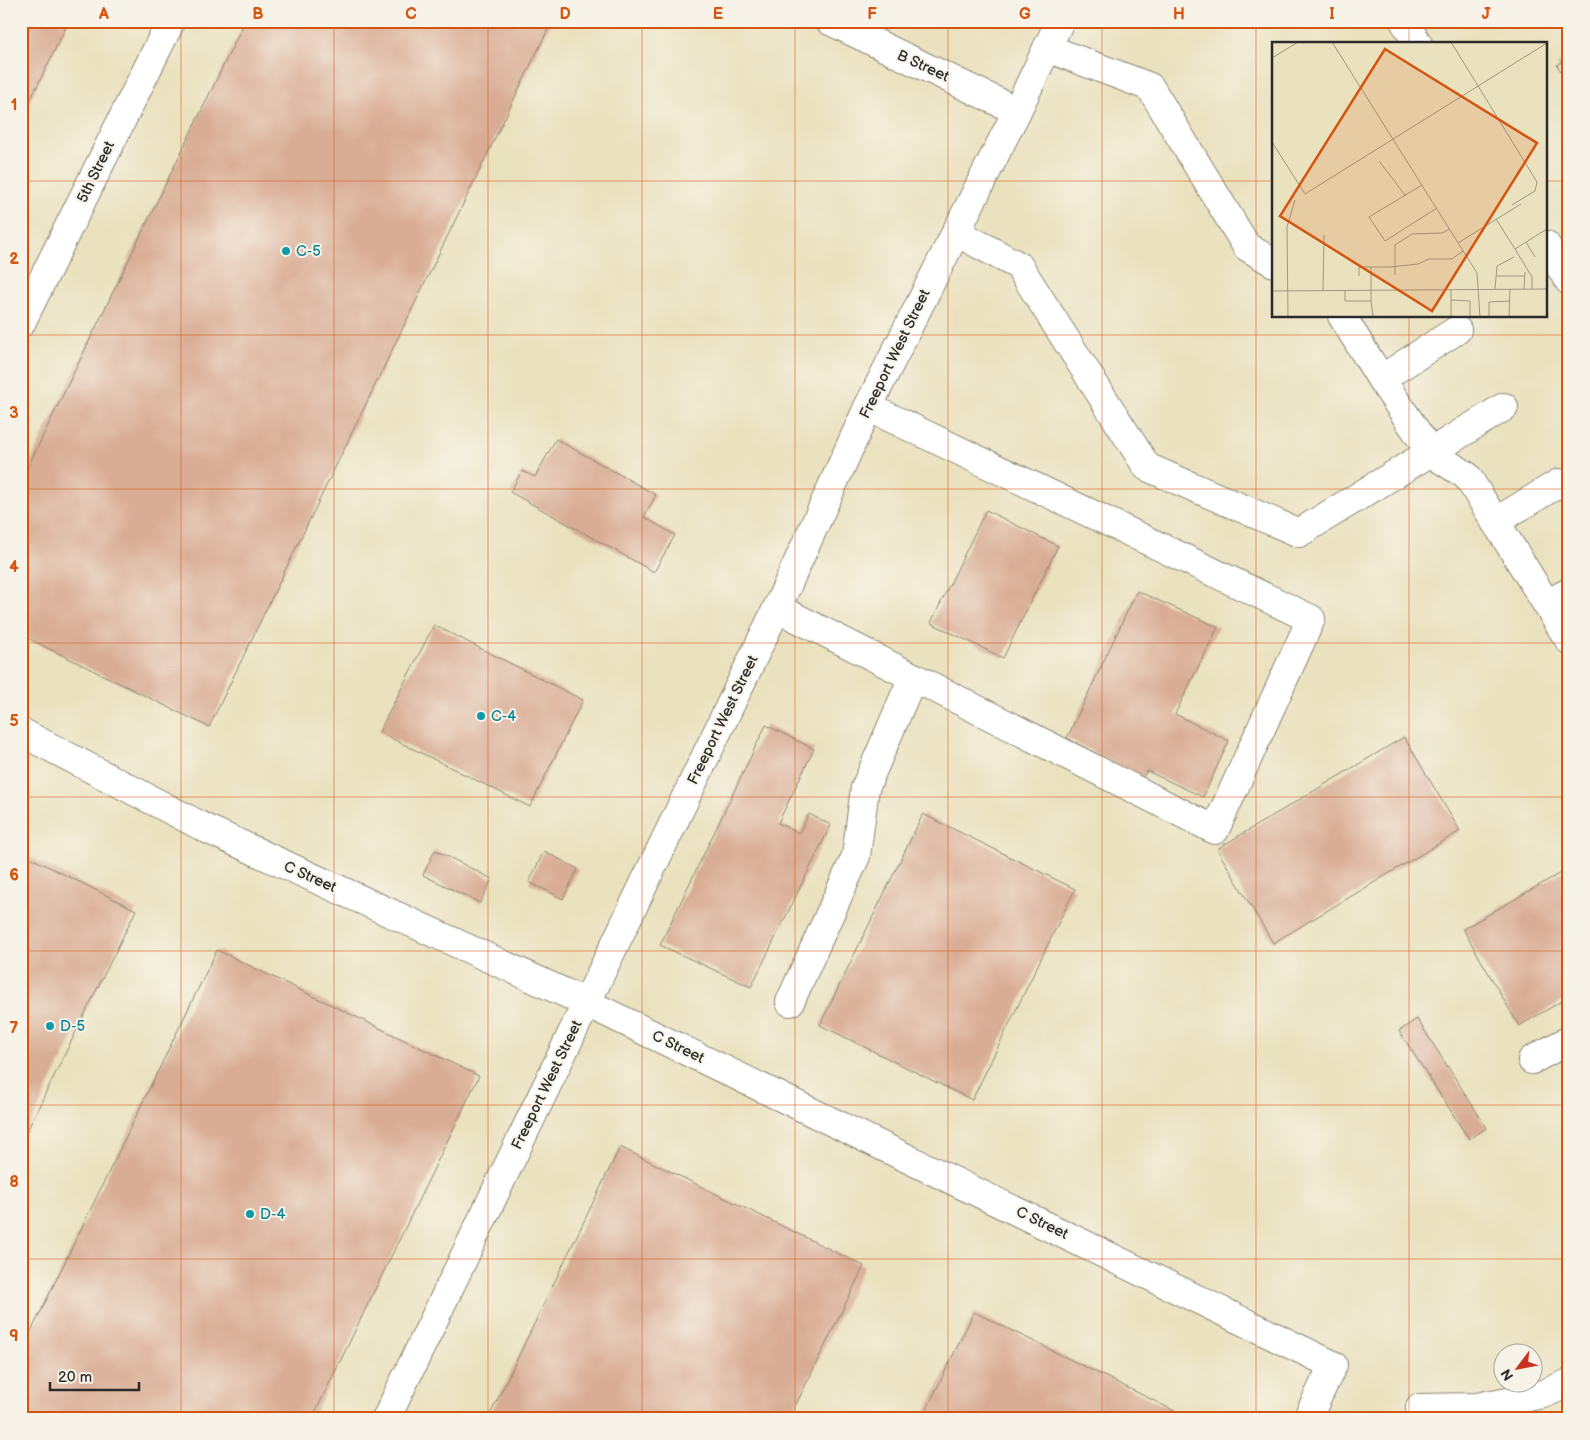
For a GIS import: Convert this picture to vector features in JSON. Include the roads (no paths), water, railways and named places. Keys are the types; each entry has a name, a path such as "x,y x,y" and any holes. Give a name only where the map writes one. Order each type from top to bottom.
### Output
{"street":[{"name":"5th Street","path":"21,323 171,21"},
{"name":"B Street","path":"830,21 1017,111"},
{"name":"Freeport West Street","path":"386,1419 777,608 868,407 1017,111 1060,21"},
{"path":"1404,21 1417,42"},
{"path":"1047,48 1150,87 1248,247 1272,262"},
{"path":"956,232 1019,266 1147,467 1299,533 1504,407"},
{"path":"1548,248 1569,281"},
{"path":"1343,318 1381,379 1431,453 1467,476 1495,522 1558,598 1569,640"},
{"path":"1381,379 1457,330"},
{"path":"777,608 1215,830 1311,619 868,407"},
{"path":"1495,522 1559,483"},
{"path":"790,1002 856,856 865,788 913,677"},
{"name":"C Street","path":"21,732 207,829 587,1003 1333,1365 1307,1419"},
{"path":"1532,1060 1569,1040"},
{"path":"1420,1408 1477,1407 1543,1394 1569,1383"}],"place":[{"name":"C-5","path":"286,251"},
{"name":"C-4","path":"481,716"},
{"name":"D-5","path":"50,1026"},
{"name":"D-4","path":"250,1214"}]}
